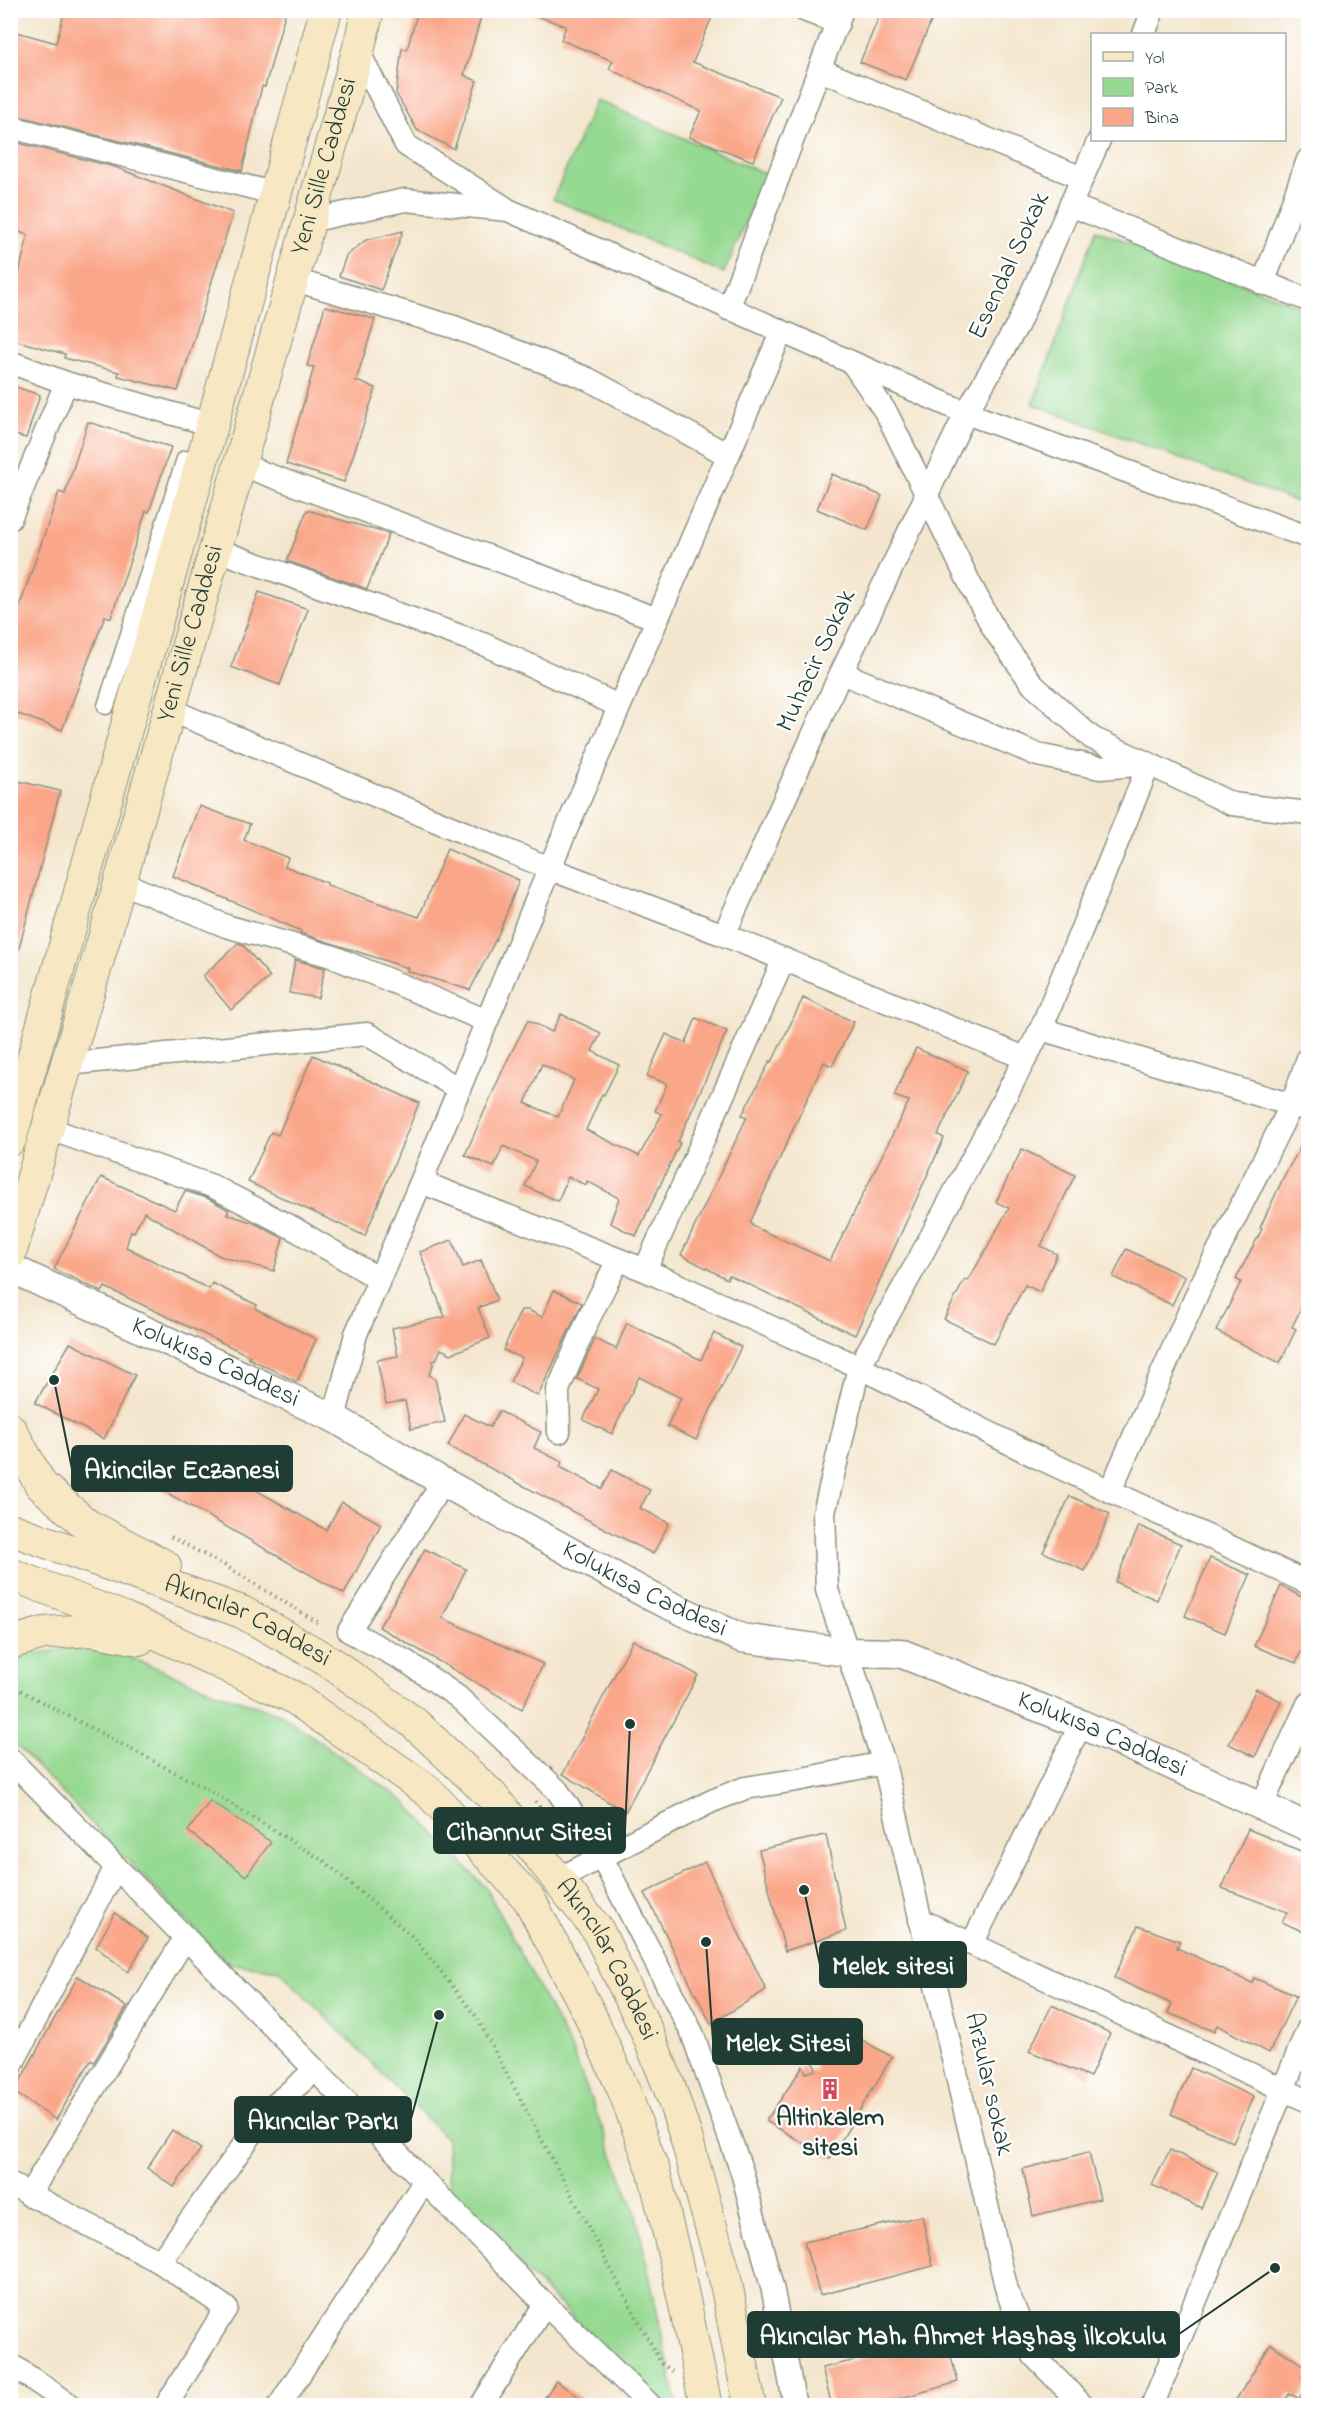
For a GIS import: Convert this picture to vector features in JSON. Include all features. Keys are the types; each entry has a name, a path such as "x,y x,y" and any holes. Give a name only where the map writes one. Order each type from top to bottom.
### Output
{"main road":[{"name":"Yeni Sille Caddesi","path":"10,1140 277,194 326,10"},
{"name":"Yeni Sille Caddesi","path":"10,1254 47,1128 74,1055 126,884 168,709 291,279 315,226 368,10"},
{"path":"10,1428 41,1485 87,1525 133,1551 209,1586 242,1612"},
{"name":"Akıncılar Caddesi","path":"10,1529 242,1612 330,1662 414,1723 492,1796 597,1929 646,2030 669,2086 686,2138 724,2273 750,2406"},
{"name":"Akıncılar Caddesi","path":"10,1574 124,1618 293,1697 428,1791 529,1899 588,2011 625,2093 654,2172 691,2325 706,2406"},
{"path":"10,1643 44,1633 92,1630 194,1650"}],"street":[{"path":"728,309 840,16 804,10"},
{"path":"1144,33 1154,10"},
{"path":"358,51 405,145 508,210 781,333 966,413 1308,537"},
{"path":"820,70 1082,178"},
{"path":"10,127 277,194"},
{"name":"Esendal Sokak","path":"966,413 1018,324 1099,141"},
{"path":"1263,284 1308,160"},
{"path":"487,1021 331,956 226,926 126,884 315,226 405,200 508,210"},
{"path":"1070,205 1263,284 1308,300"},
{"path":"291,279 453,327 588,379 728,455"},
{"path":"334,1418 356,1334 550,867 781,333"},
{"path":"10,362 66,383 212,425"},
{"path":"853,364 887,414 995,631 1033,685 1092,738 1232,804 1308,813"},
{"path":"10,519 66,383"},
{"name":"Muhacir Sokak","path":"724,935 842,673 966,413"},
{"path":"106,706 185,459"},
{"path":"239,464 657,619"},
{"path":"214,549 483,644 619,706"},
{"path":"842,673 1038,755 1100,768 1149,765"},
{"path":"168,709 550,867 784,959 1025,1058"},
{"name":"Arzular sokak","path":"1070,2400 1034,2356 1007,2291 884,1763 827,1590 824,1513 859,1367 1041,1029 1149,765"},
{"path":"645,1270 784,959"},
{"path":"1041,1029 1300,1107"},
{"path":"74,1055 367,1034 459,1089"},
{"path":"1110,1491 1201,1285 1300,1107 1308,1058"},
{"path":"47,1128 212,1186 293,1228 379,1279"},
{"path":"421,1182 645,1270 859,1367 1110,1491 1308,1583"},
{"path":"559,1432 558,1390 587,1322 618,1260"},
{"name":"Kolukısa Caddesi","path":"10,1268 334,1418 443,1482 654,1598 741,1638 847,1652 900,1653 1081,1724 1308,1827"},
{"path":"443,1482 349,1631 407,1662 458,1697 557,1790 601,1856 692,2033 742,2172 773,2291 795,2406"},
{"path":"1262,1805 1308,1704"},
{"path":"972,1944 1081,1724"},
{"path":"11,1760 545,2304 651,2406"},
{"path":"558,1879 601,1856 745,1788 884,1763"},
{"path":"10,2068 116,1867"},
{"path":"920,1920 1308,2101"},
{"path":"166,2406 226,2308 160,2262 20,2189 185,1938"},
{"path":"1152,2406 1308,2029"},
{"path":"160,2262 269,2110 315,2070"},
{"path":"279,2406 424,2181"},
{"path":"481,2406 545,2304"},
{"path":"10,2364 72,2406"}],"path":[{"path":"10,1685 210,1791 324,1861 414,1938 476,2016 661,2363 680,2376 678,2365"}],"green space":[{"path":"596,100 766,174 724,273 553,199"},
{"path":"1096,230 1308,309 1308,506 1033,404"},
{"path":"77,1647 129,1657 282,1715 404,1801 486,1888 572,2051 636,2214 677,2405 662,2405 449,2196 447,2139 279,1970 227,1963 11,1740 10,1667 27,1655"}],"building":[{"path":"65,10 286,10 265,87 262,86 242,171 10,114 10,30 56,43"},
{"path":"418,10 483,10 464,75 477,81 454,149 417,130 396,93 402,48 407,50"},
{"path":"529,10 694,10 712,17 693,62 781,97 753,161 689,137 701,111 609,69 613,61 561,40 566,26 528,13"},
{"path":"882,10 936,10 906,80 860,62"},
{"path":"10,141 115,167 233,213 178,391 118,376 119,372 64,358 65,354 10,339 10,312 28,235 10,229"},
{"path":"403,231 381,290 339,276 346,256 366,240"},
{"path":"325,306 375,319 356,381 376,388 344,482 286,464 314,367 307,366"},
{"path":"10,385 40,395 26,438 10,434"},
{"path":"88,422 171,447 149,512 146,511 111,618 105,616 62,730 10,711 10,634 59,492 65,494"},
{"path":"832,474 882,496 867,530 817,509"},
{"path":"307,510 389,534 367,589 287,561"},
{"path":"259,592 308,609 280,685 231,667"},
{"path":"10,779 60,791 16,960 10,959"},
{"path":"199,806 250,824 244,840 288,858 285,866 327,883 327,885 419,917 447,849 519,880 499,933 470,990 407,971 408,968 300,933 301,931 173,876"},
{"path":"238,943 243,945 270,977 231,1010 203,976"},
{"path":"295,960 325,968 318,998 289,993"},
{"path":"803,998 854,1022 832,1066 824,1062 750,1223 753,1224 752,1226 830,1261 909,1101 894,1096 916,1048 968,1071 938,1135 944,1138 855,1335 729,1275 727,1279 681,1255 747,1117 742,1115 770,1061 772,1062"},
{"path":"561,1014 601,1033 592,1051 619,1065 604,1095 602,1094 586,1130 639,1156 662,1114 655,1111 667,1084 647,1076 666,1034 686,1043 696,1018 727,1031 678,1142 680,1143 636,1236 610,1223 619,1198 587,1181 586,1185 568,1177 558,1201 525,1186 536,1161 503,1146 494,1167 465,1155 505,1065 528,1020 552,1032","holes":["542,1064 574,1080 558,1117 525,1103"]},
{"path":"313,1055 419,1103 365,1236 248,1182 271,1132 278,1135"},
{"path":"1308,1134 1308,1295 1292,1327 1296,1329 1280,1363 1216,1331 1241,1282 1236,1279 1262,1229 1260,1228 1284,1176"},
{"path":"1022,1149 1075,1175 1041,1246 1057,1254 1040,1292 1025,1285 994,1344 944,1319 965,1279 968,1281 1009,1208 996,1202"},
{"path":"101,1177 175,1210 185,1191 207,1198 229,1210 227,1214 254,1223 283,1238 274,1271 220,1256 144,1212 134,1232 131,1231 126,1247 209,1289 212,1283 257,1305 256,1309 316,1339 297,1382 248,1358 250,1356 105,1287 102,1292 54,1269"},
{"path":"452,1240 463,1267 481,1260 497,1300 478,1308 490,1338 451,1354 441,1349 436,1360 433,1361 429,1375 435,1379 445,1422 411,1429 405,1401 386,1404 377,1360 398,1356 392,1328 445,1317 420,1252"},
{"path":"1126,1249 1185,1277 1172,1305 1113,1277"},
{"path":"554,1290 582,1303 538,1396 510,1382 522,1358 503,1350 521,1310 528,1310 542,1317"},
{"path":"627,1323 701,1360 714,1333 741,1347 696,1440 667,1426 681,1398 639,1377 612,1434 583,1420 598,1389 577,1379 595,1339 616,1349"},
{"path":"70,1343 135,1375 104,1439 35,1403"},
{"path":"499,1411 541,1432 534,1448 562,1462 560,1467 602,1489 612,1470 650,1490 640,1508 669,1523 653,1554 448,1446 464,1414 490,1427"},
{"path":"181,1447 326,1530 342,1502 381,1524 344,1594 155,1486"},
{"path":"1070,1496 1110,1514 1085,1571 1043,1552"},
{"path":"1139,1526 1181,1544 1157,1600 1115,1582"},
{"path":"425,1549 466,1569 442,1618 543,1664 522,1709 379,1627"},
{"path":"1210,1558 1250,1575 1225,1633 1185,1616"},
{"path":"1281,1586 1308,1600 1308,1636 1296,1663 1254,1646"},
{"path":"633,1640 698,1675 625,1812 563,1774"},
{"path":"1256,1689 1281,1701 1255,1757 1229,1744"},
{"path":"210,1801 271,1842 246,1876 188,1831"},
{"path":"1248,1829 1308,1854 1308,1934 1282,1922 1287,1912 1222,1888"},
{"path":"826,1835 846,1931 785,1951 759,1850"},
{"path":"705,1862 766,1990 711,2024 645,1893"},
{"path":"115,1913 148,1938 128,1972 96,1947"},
{"path":"1138,1926 1180,1941 1177,1948 1252,1983 1254,1978 1296,1996 1269,2053 1217,2025 1214,2031 1168,2013 1172,2004 1114,1978"},
{"path":"78,1976 127,2007 94,2062 91,2060 56,2120 14,2092"},
{"path":"1052,2005 1110,2033 1090,2077 1029,2051"},
{"name":"Altinkalem sitesi","path":"831,2022 892,2057 830,2159 766,2121 803,2066 806,2073 816,2070 811,2052"},
{"path":"1191,2068 1254,2097 1233,2142 1171,2114"},
{"path":"172,2130 201,2149 174,2187 147,2168"},
{"path":"1170,2150 1218,2172 1201,2208 1152,2185"},
{"path":"1089,2152 1100,2199 1033,2216 1023,2169"},
{"path":"922,2216 933,2266 820,2295 804,2242"},
{"path":"946,2339 958,2382 873,2406 832,2406 822,2368"},
{"path":"1271,2344 1308,2368 1308,2384 1299,2399 1289,2393 1282,2406 1232,2406"},
{"path":"556,2381 592,2406 539,2406"}],"place":[{"name":"Akincilar Eczanesi","path":"54,1380"},
{"name":"Cihannur Sitesi","path":"630,1724"},
{"name":"Melek sitesi","path":"804,1890"},
{"name":"Melek Sitesi","path":"706,1942"},
{"name":"Akıncılar Parkı","path":"439,2015"},
{"name":"Altinkalem sitesi","path":"830,2089"},
{"name":"Akıncılar Mah. Ahmet Haşhaş İlkokulu","path":"1275,2268"}]}
